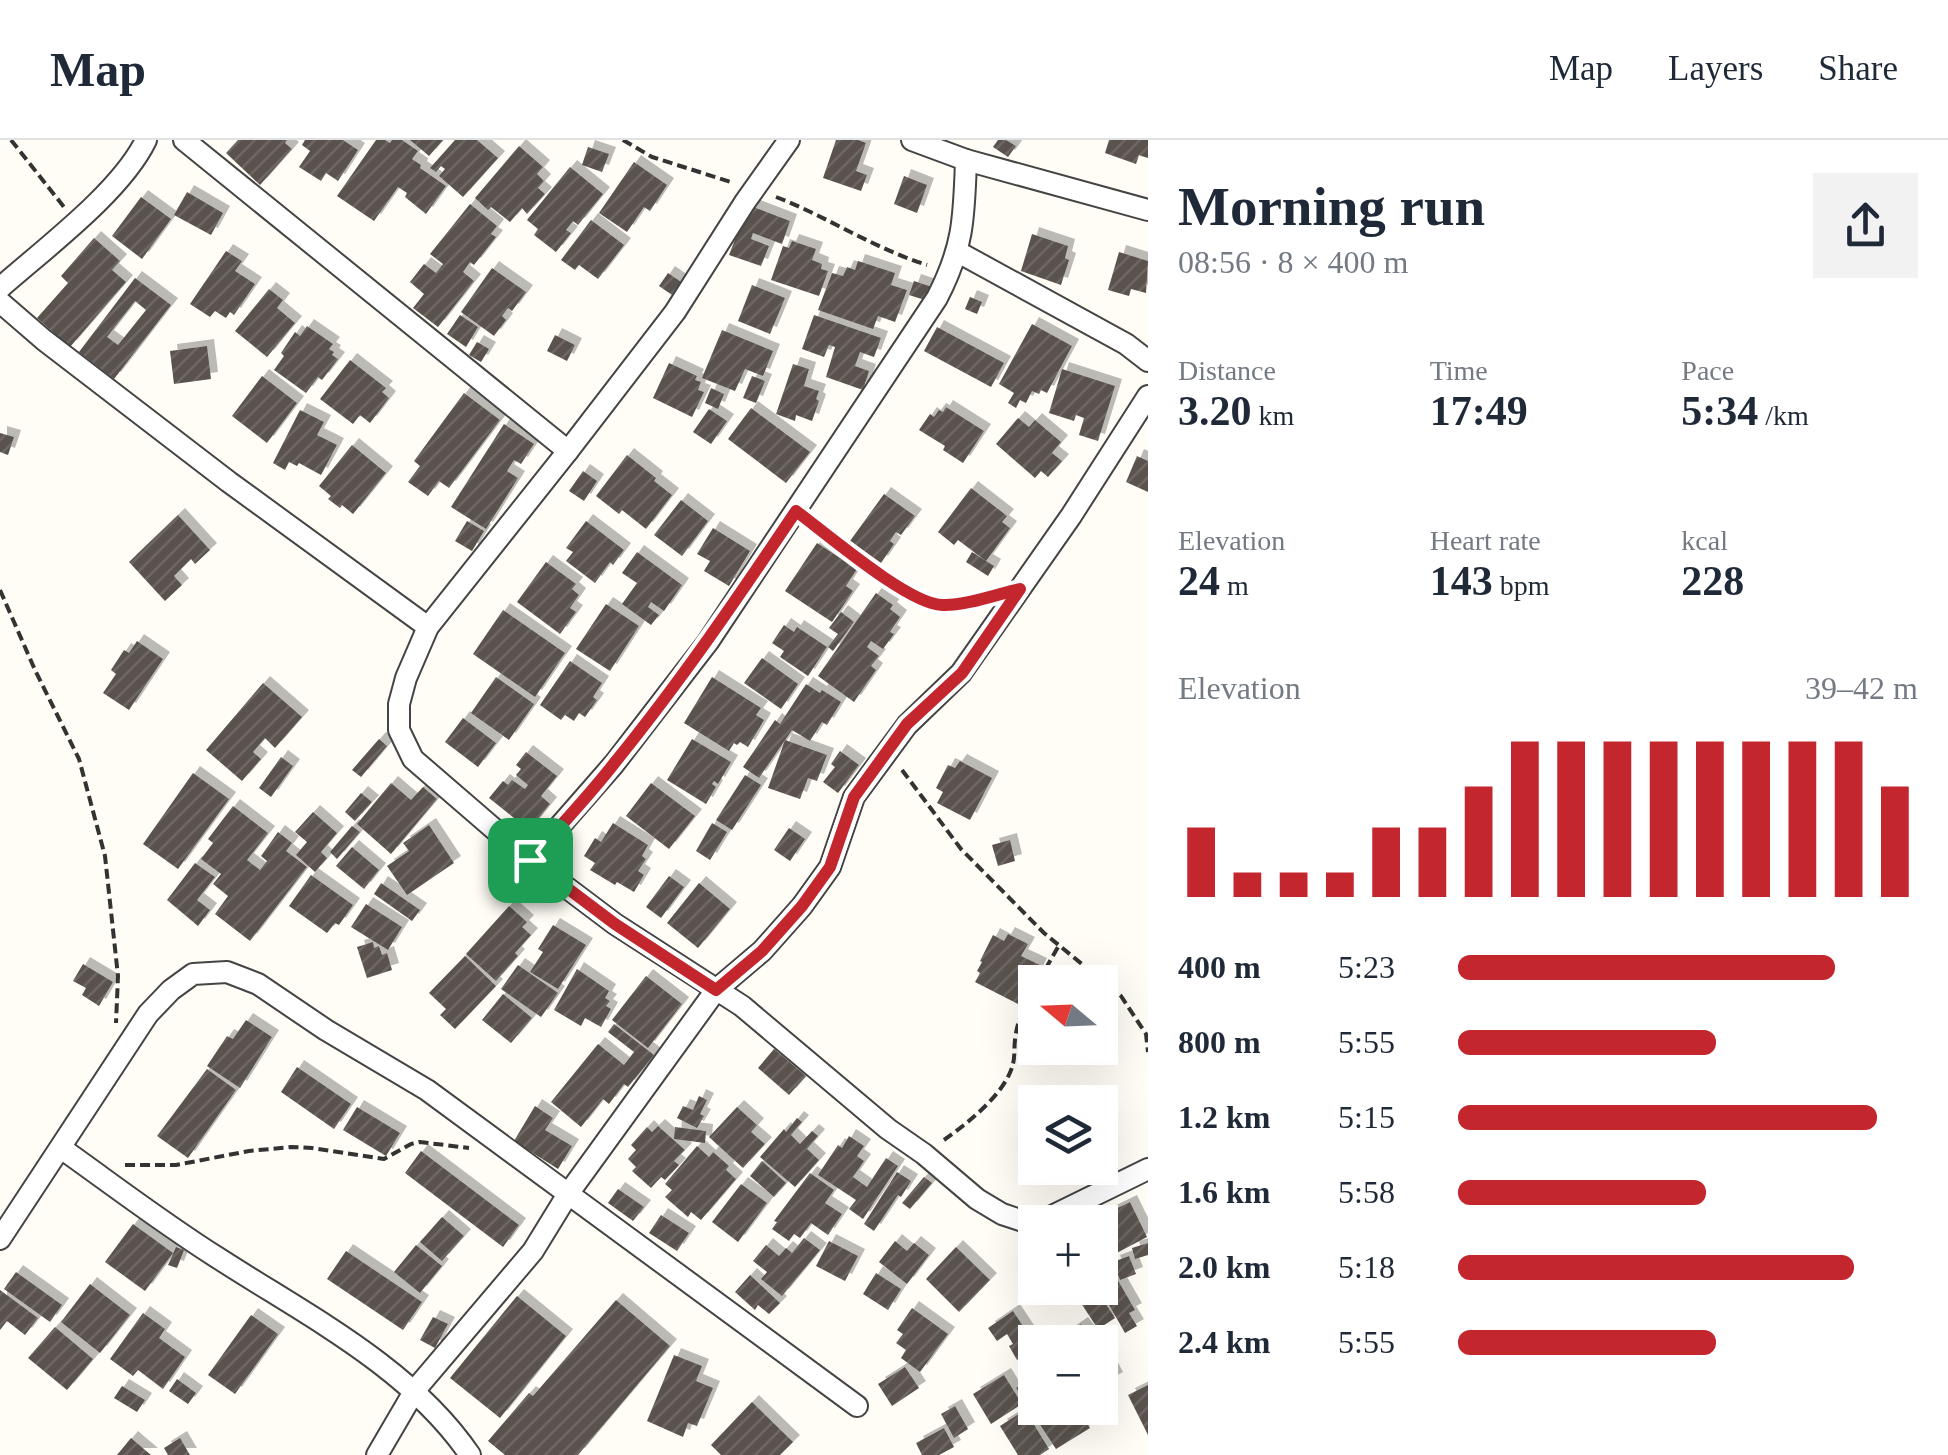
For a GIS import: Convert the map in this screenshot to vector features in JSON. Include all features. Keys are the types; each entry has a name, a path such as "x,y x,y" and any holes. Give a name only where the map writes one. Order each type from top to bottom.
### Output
{"street":[{"path":"0,288 98,202 138,158 146,140"},
{"path":"184,140 568,452"},
{"path":"789,140 674,312 428,627 398,704 399,730 414,759 530,860 615,924 760,1020 839,1089 977,1199 1002,1214 1023,1221 1048,1218 1148,1169"},
{"path":"912,140 966,160 1148,210"},
{"path":"530,860 614,764 708,642 926,314 954,262 964,218 966,160"},
{"path":"954,262 1126,344 1148,361"},
{"path":"0,302 214,470 428,627"},
{"path":"376,1455 415,1390 533,1251 568,1194 716,990 762,951 802,906 830,867 854,797 907,724 962,673 1148,396"},
{"path":"0,1239 148,1014 193,974 227,972 258,984 427,1090 857,1406"},
{"path":"61,1148 415,1390 454,1431 470,1455"}],"path":[{"path":"11,140 75,222"},
{"path":"623,140 652,157 804,208 874,245 954,262"},
{"path":"796,511 920,600 942,606 1020,589"},
{"path":"0,590 34,670 79,758 106,856 118,976 115,1037"},
{"path":"888,750 961,849 1058,946 1121,996 1146,1034 1148,1052"},
{"path":"1048,965 1058,946"},
{"path":"924,1154 977,1114 1006,1079 1012,1068 1018,1023"},
{"path":"86,1166 176,1165 291,1147 384,1159 420,1142 477,1149"}],"building":[{"path":"238,140 287,140 285,143 292,149 260,185 226,153"},
{"path":"305,140 343,140 358,150 338,181 326,173 321,181 299,167 310,151 302,145"},
{"path":"376,140 402,140 418,151 412,159 420,168 446,186 426,214 398,187 374,221 337,196"},
{"path":"410,140 443,140 429,156"},
{"path":"455,140 477,140 498,158 463,197 439,176 445,169 441,166 436,172 430,168"},
{"path":"836,140 866,143 856,171 867,175 861,191 823,178"},
{"path":"998,140 1016,146 1008,157 993,147"},
{"path":"1109,140 1148,140 1148,158 1139,155 1136,164 1105,153"},
{"path":"519,146 543,167 537,174 544,181 538,188 545,194 527,214 522,208 510,222 475,198"},
{"path":"588,147 609,154 602,172 582,165"},
{"path":"634,162 667,185 650,211 644,207 627,232 599,213"},
{"path":"570,167 603,194 578,225 573,221 566,230 571,233 556,252 534,235 538,229 527,220"},
{"path":"904,176 927,185 917,213 894,204"},
{"path":"187,192 223,213 211,235 174,215"},
{"path":"141,197 171,219 142,259 112,236"},
{"path":"470,204 497,226 491,234 496,237 474,265 470,262 463,272 474,281 438,327 413,308 424,294 410,282 424,264 436,273 443,264 430,254"},
{"path":"748,205 790,221 782,244 753,233 751,239 769,246 761,266 729,255"},
{"path":"591,220 624,245 598,279 579,265 575,270 561,260"},
{"path":"1032,234 1068,246 1065,258 1069,260 1061,285 1021,271"},
{"path":"94,238 120,261 112,270 126,282 70,347 37,318 68,283 61,276"},
{"path":"792,241 816,249 812,260 828,271 819,296 771,280 783,246 789,248"},
{"path":"226,251 242,261 235,271 255,284 234,315 230,312 226,318 215,311 210,317 190,304"},
{"path":"1119,252 1148,261 1146,293 1131,289 1129,296 1108,290"},
{"path":"858,261 895,273 891,285 907,290 895,322 878,316 873,329 818,310 832,273 843,276 847,267 855,270"},
{"path":"492,268 526,292 512,311 508,308 502,316 506,320 494,336 461,312"},
{"path":"668,273 684,284 675,297 659,286"},
{"path":"135,278 171,305 114,379 79,352","holes":["135,301 146,310 118,345 107,337"]},
{"path":"914,281 935,288 931,302 909,295"},
{"path":"752,285 785,298 770,334 738,321"},
{"path":"269,289 283,300 277,308 295,323 267,357 235,331"},
{"path":"970,297 982,302 977,314 965,309"},
{"path":"460,315 478,327 466,347 447,334"},
{"path":"814,315 881,338 874,357 860,352 855,366 869,371 863,390 826,377 835,347 829,345 824,357 802,349"},
{"path":"1032,324 1072,346 1047,393 1032,391 1026,403 1020,400 1016,408 1008,403 1014,393 999,384"},
{"path":"307,326 333,344 329,349 338,359 306,393 274,370 295,332 300,336"},
{"path":"937,327 1004,363 991,387 924,351"},
{"path":"722,330 773,351 763,376 745,369 735,391 702,378"},
{"path":"555,335 575,345 567,361 547,351"},
{"path":"477,342 489,349 481,362 469,355"},
{"path":"207,346 211,379 174,384 170,351"},
{"path":"350,360 386,388 382,392 389,398 370,423 360,415 353,424 320,399"},
{"path":"669,363 697,376 695,380 701,382 698,390 704,392 692,417 653,398"},
{"path":"793,364 809,369 804,386 819,391 812,421 796,415 795,421 776,414"},
{"path":"1062,369 1115,386 1098,441 1079,435 1084,418 1076,415 1074,421 1049,413"},
{"path":"262,376 297,403 267,443 232,416"},
{"path":"752,376 765,381 756,403 743,398"},
{"path":"711,388 724,394 718,409 705,403"},
{"path":"464,393 500,420 449,488 439,481 428,496 408,482 420,466 414,461"},
{"path":"946,407 984,431 963,463 919,430 930,414 934,417"},
{"path":"751,408 810,452 786,483 728,439"},
{"path":"709,409 727,421 711,444 693,432"},
{"path":"300,410 324,422 317,435 337,445 321,475 299,463 297,466 289,462 285,470 273,463"},
{"path":"1018,418 1029,427 1035,420 1061,442 1052,453 1062,461 1048,477 1041,471 1035,478 996,444"},
{"path":"504,424 534,444 521,464 514,460 507,471 518,478 486,529 451,507"},
{"path":"0,433 14,437 8,455 0,452"},
{"path":"352,445 386,473 353,514 328,499 331,496 319,486"},
{"path":"627,455 672,495 646,529 596,496"},
{"path":"1137,456 1148,461 1148,492 1126,482"},
{"path":"583,471 597,481 584,501 569,491"},
{"path":"971,488 1007,516 1002,522 1010,528 986,561 958,540 954,545 938,532"},
{"path":"884,494 915,516 901,535 896,532 890,541 894,544 881,563 850,541"},
{"path":"681,500 708,521 682,556 654,535"},
{"path":"178,515 210,550 195,564 191,559 174,576 182,585 165,601 129,562"},
{"path":"467,521 484,531 472,551 455,541"},
{"path":"586,521 624,550 595,583 566,561 573,552 566,548"},
{"path":"713,528 750,551 729,586 704,571 710,561 697,554"},
{"path":"817,543 857,569 846,586 853,591 832,622 785,591"},
{"path":"637,552 682,585 664,611 651,602 648,607 659,615 651,625 622,604 637,583 622,573"},
{"path":"972,552 994,566 988,576 966,562"},
{"path":"546,562 576,584 572,589 579,595 570,608 576,612 560,634 517,602"},
{"path":"876,593 893,605 890,609 900,617 883,649 871,641 867,647 879,656 871,666 876,670 854,702 818,676"},
{"path":"606,604 639,626 610,671 576,649"},
{"path":"503,610 565,653 535,697 473,654"},
{"path":"841,612 854,622 833,651 828,647 838,634 829,628"},
{"path":"784,625 794,632 797,627 827,647 808,676 780,657 784,651 772,643"},
{"path":"137,641 163,659 129,710 103,693 116,674 111,670 124,650 129,653"},
{"path":"762,658 798,684 781,709 744,683"},
{"path":"570,661 602,683 593,697 597,700 585,717 579,713 574,721 565,715 561,720 540,705"},
{"path":"496,677 534,704 509,740 471,713"},
{"path":"712,677 761,708 756,715 764,720 748,747 734,743 729,751 684,723"},
{"path":"263,683 302,717 275,748 265,738 253,752 261,759 242,781 206,750"},
{"path":"806,684 841,702 827,725 822,722 810,741 792,730 759,778 743,767 775,720 780,724"},
{"path":"463,718 496,743 478,767 445,742"},
{"path":"379,739 387,746 361,777 352,770"},
{"path":"692,739 731,762 718,784 712,784 716,787 706,804 667,780"},
{"path":"785,740 827,755 817,781 808,778 800,799 768,788"},
{"path":"840,751 859,765 838,793 823,782 835,767 831,764"},
{"path":"526,752 557,776 541,796 550,804 529,830 489,798 503,781 508,785 512,780 525,789 528,785 516,775 521,769 516,765"},
{"path":"281,757 293,766 271,797 259,788"},
{"path":"960,761 992,778 970,820 937,803 943,792 936,788 948,765 955,768"},
{"path":"193,773 229,799 178,869 143,844"},
{"path":"745,775 761,785 732,830 716,820"},
{"path":"391,783 411,800 423,787 437,799 391,854 357,824"},
{"path":"651,783 695,816 669,849 626,816"},
{"path":"361,793 372,802 355,821 345,812"},
{"path":"233,806 268,833 247,860 260,870 267,861 261,856 278,832 292,843 286,851 307,867 250,941 215,914 228,896 213,884 221,874 201,859 213,843 208,839"},
{"path":"313,812 337,833 321,852 327,858 315,872 296,855 307,842 295,832"},
{"path":"613,823 648,845 642,856 646,859 638,871 644,875 634,892 590,870 595,863 584,856 595,838 601,842"},
{"path":"712,823 727,832 710,860 696,851"},
{"path":"429,825 454,863 407,895 387,866 409,851 403,843"},
{"path":"352,826 360,832 337,859 330,852"},
{"path":"789,828 805,839 790,861 774,850"},
{"path":"1010,840 1015,861 998,866 992,845"},
{"path":"352,847 379,870 364,889 336,866"},
{"path":"195,863 215,877 197,900 210,910 198,926 167,900"},
{"path":"311,875 353,905 339,925 335,923 327,933 289,906"},
{"path":"669,876 684,887 661,918 646,907"},
{"path":"381,883 420,910 412,921 374,894"},
{"path":"699,883 730,909 698,948 667,923"},
{"path":"366,904 402,927 388,950 351,927"},
{"path":"509,906 527,922 522,927 531,935 496,981 466,954"},
{"path":"553,925 586,945 558,989 530,972"},
{"path":"1008,934 1028,944 1021,956 1040,965 1018,965 1018,1004 975,982 993,935 1004,941"},
{"path":"373,942 382,955 387,953 392,970 367,978 357,947"},
{"path":"465,956 496,986 455,1029 440,1015 446,1009 429,993"},
{"path":"83,964 113,982 99,1006 82,995 86,988 73,981"},
{"path":"518,965 558,993 541,1017 501,989"},
{"path":"577,969 609,991 605,998 611,1009 601,1027 585,1018 581,1026 554,1010"},
{"path":"646,976 682,1004 648,1048 612,1020"},
{"path":"503,994 532,1018 511,1043 482,1020"},
{"path":"246,1020 272,1037 240,1088 207,1066 227,1036 233,1039"},
{"path":"614,1024 654,1055 628,1087 624,1084 609,1104 603,1099 581,1127 551,1102 598,1044 624,1065 634,1052 608,1032"},
{"path":"774,1049 806,1076 789,1095 758,1068"},
{"path":"297,1067 351,1104 334,1129 281,1092"},
{"path":"207,1069 236,1090 188,1158 157,1136"},
{"path":"699,1096 707,1100 697,1128 677,1118 683,1106 693,1110"},
{"path":"535,1106 553,1118 545,1130 572,1146 558,1169 525,1148 522,1153 511,1146"},
{"path":"357,1107 400,1133 386,1156 343,1130"},
{"path":"737,1107 757,1125 751,1132 765,1144 743,1168 709,1137"},
{"path":"797,1118 802,1122 791,1135 800,1144 812,1131 818,1136 807,1149 819,1160 795,1187 760,1157"},
{"path":"658,1126 685,1150 674,1161 679,1165 651,1188 632,1171 636,1167 628,1159 636,1150 631,1145 647,1127 652,1132"},
{"path":"675,1127 706,1131 705,1143 674,1139"},
{"path":"849,1136 864,1146 857,1156 864,1161 853,1177 867,1187 886,1158 898,1166 863,1219 849,1209 856,1200 818,1175 838,1145 842,1148"},
{"path":"697,1146 709,1157 713,1152 729,1166 726,1170 736,1179 701,1220 691,1212 688,1217 665,1197 672,1190 665,1184"},
{"path":"421,1151 519,1225 503,1247 405,1173"},
{"path":"762,1161 786,1183 774,1197 750,1176"},
{"path":"897,1172 911,1181 874,1231 864,1224"},
{"path":"810,1173 834,1190 825,1203 842,1214 828,1235 811,1223 800,1238 794,1234 789,1241 772,1229 777,1222 774,1221"},
{"path":"924,1177 932,1183 910,1209 902,1203"},
{"path":"741,1184 767,1203 738,1242 712,1222"},
{"path":"618,1189 644,1207 633,1221 608,1203"},
{"path":"1130,1202 1147,1237 1118,1252 1118,1208"},
{"path":"661,1215 689,1233 677,1251 649,1233"},
{"path":"442,1217 464,1236 442,1261 420,1242"},
{"path":"133,1224 173,1253 145,1291 105,1262"},
{"path":"804,1238 820,1250 782,1296 761,1279 767,1272 753,1261 766,1245 779,1256 786,1248 792,1253"},
{"path":"829,1241 858,1256 845,1281 816,1266"},
{"path":"895,1241 907,1251 914,1243 929,1255 907,1284 879,1262"},
{"path":"1148,1243 1148,1255 1135,1259 1132,1248"},
{"path":"416,1245 442,1266 420,1293 394,1272"},
{"path":"176,1247 184,1250 177,1268 168,1265"},
{"path":"956,1247 990,1280 959,1312 926,1279"},
{"path":"346,1251 422,1302 403,1330 327,1279"},
{"path":"1129,1256 1136,1274 1120,1280 1118,1260"},
{"path":"16,1272 62,1305 50,1322 4,1289"},
{"path":"876,1273 901,1289 888,1310 863,1294"},
{"path":"750,1275 780,1303 769,1314 758,1305 755,1310 735,1292"},
{"path":"1118,1280 1135,1310 1129,1313 1137,1326 1125,1333 1109,1305 1118,1305"},
{"path":"90,1284 130,1315 100,1353 61,1322"},
{"path":"0,1290 38,1318 25,1335 7,1321 0,1330"},
{"path":"517,1296 566,1336 500,1418 450,1378"},
{"path":"616,1300 670,1346 578,1455 505,1455 488,1441 529,1393 533,1396"},
{"path":"1082,1305 1106,1305 1115,1318 1095,1325"},
{"path":"912,1308 948,1334 920,1372 901,1358 906,1350 896,1343 903,1334 897,1330"},
{"path":"1013,1311 1022,1325 1018,1325 1018,1359 1007,1334 997,1341 988,1328"},
{"path":"143,1313 165,1329 159,1338 185,1357 163,1389 138,1370 133,1376 110,1359"},
{"path":"251,1315 278,1334 235,1394 208,1375"},
{"path":"433,1317 448,1324 435,1348 420,1340"},
{"path":"55,1327 93,1359 67,1390 28,1358"},
{"path":"674,1355 702,1366 696,1381 713,1388 697,1426 688,1423 683,1437 647,1421"},
{"path":"905,1367 919,1388 892,1406 878,1384"},
{"path":"1004,1375 1018,1398 1018,1407 991,1424 973,1394"},
{"path":"177,1379 196,1393 188,1404 169,1391"},
{"path":"1148,1385 1148,1435 1128,1395"},
{"path":"122,1386 145,1400 137,1412 114,1398"},
{"path":"752,1402 793,1442 780,1455 721,1455 711,1445"},
{"path":"955,1406 968,1429 954,1438 941,1414"},
{"path":"1018,1414 1018,1425 1034,1425 1049,1449 1040,1455 1018,1455 1000,1426"},
{"path":"1040,1425 1088,1425 1090,1428 1056,1449"},
{"path":"944,1428 954,1447 939,1455 922,1455 916,1443"},
{"path":"131,1438 151,1455 117,1455"},
{"path":"180,1438 190,1455 168,1455 164,1448"}],"route":[{"path":"796,511 920,600 942,606 1020,589 962,673 907,724 854,797 830,867 802,906 762,951 716,990 615,924 530,860 614,764 708,642 796,511"}]}
